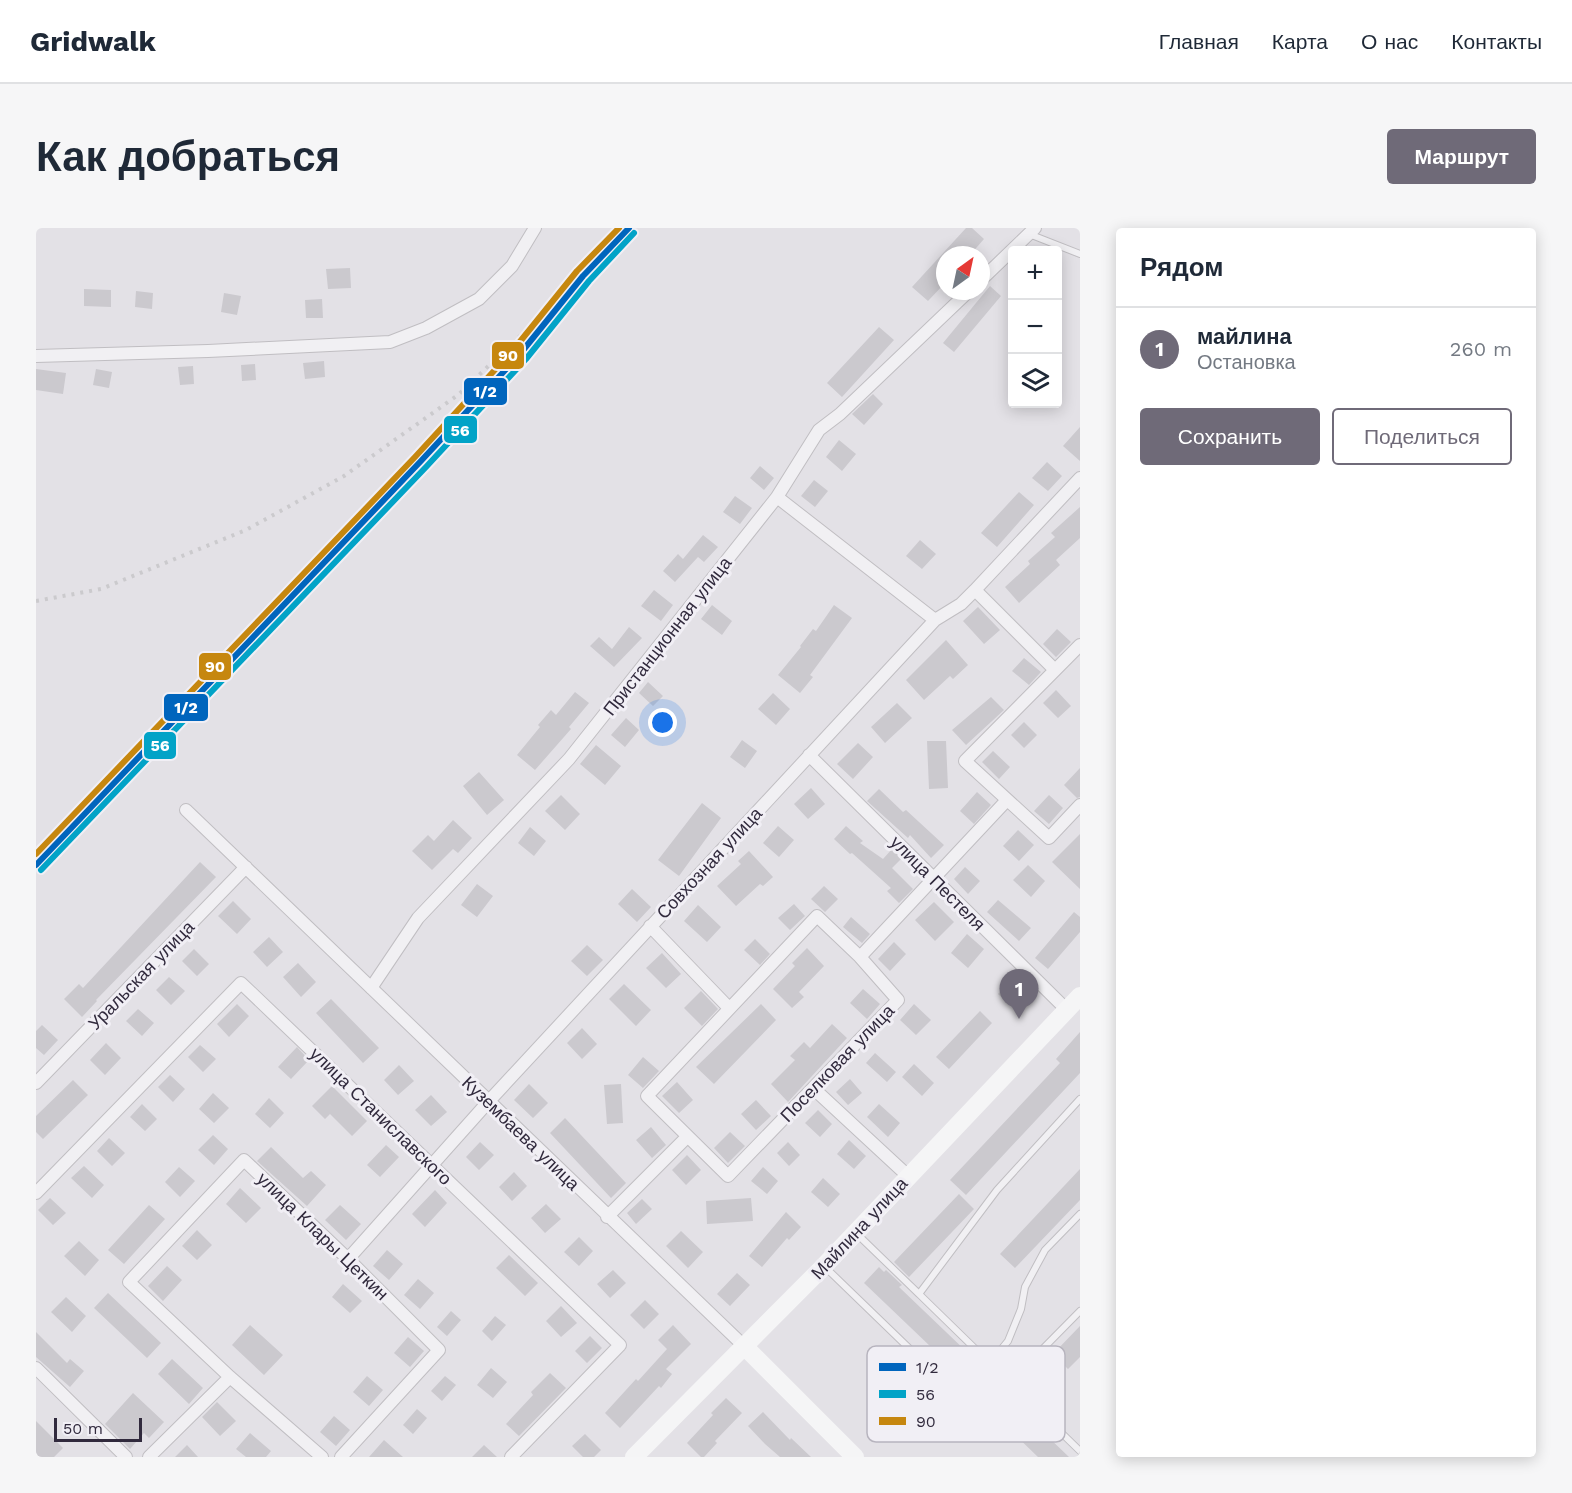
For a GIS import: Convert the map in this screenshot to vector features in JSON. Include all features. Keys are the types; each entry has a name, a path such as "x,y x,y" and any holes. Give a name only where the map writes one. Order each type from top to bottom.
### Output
{"main road":[{"name":"Майлина улица","path":"634,1457 824,1266 1075,1003"},
{"name":"Кузембаева улица","path":"745,1347 855,1457"}],"street":[{"path":"36,356 390,342 426,328 479,299 512,266 536,228"},
{"path":"990,271 1032,231"},
{"name":"Пристанционная улица","path":"371,988 418,918 569,759 777,497 819,430 840,414 960,300"},
{"name":"Совхозная улица","path":"348,1259 489,1101 935,620 961,604 1080,478"},
{"path":"777,497 935,620"},
{"path":"975,590 1054,670"},
{"path":"1080,645 965,761 1049,838 1080,805"},
{"name":"улица Пестеля","path":"809,755 933,878 1075,1003"},
{"path":"860,957 1007,800"},
{"name":"Кузембаева улица","path":"186,810 607,1217 745,1347"},
{"name":"Уральская улица","path":"36,1083 246,867"},
{"name":"Поселковая улица","path":"817,916 860,957 898,1000 728,1176 647,1096 729,1008 817,916"},
{"path":"650,926 729,1008"},
{"name":"улица Станиславского","path":"36,1193 241,983 620,1345 511,1457"},
{"path":"813,1088 908,1176"},
{"path":"607,1217 687,1137"},
{"name":"улица Клары Цеткин","path":"322,1457 230,1377 129,1282 244,1160 439,1350 341,1457"},
{"path":"36,1368 126,1457"},
{"path":"149,1457 230,1377"}],"lane":[{"path":"1032,231 1080,254"},
{"path":"920,1294 997,1190 1080,1099"},
{"path":"1004,1346 1021,1309 1025,1287 1046,1250 1080,1214"},
{"path":"856,1233 973,1346"},
{"path":"824,1266 907,1346"},
{"path":"1045,1346 1080,1311"},
{"path":"1065,1436 1080,1451"}],"building":[{"path":"966,228 972,228 984,239 978,246 950,246"},
{"path":"936,261 936,293 928,301 912,287"},
{"path":"350,268 351,288 328,289 326,269"},
{"path":"990,286 1001,296 954,352 943,343 978,300 990,300"},
{"path":"84,289 111,290 111,307 84,306"},
{"path":"136,291 153,293 152,309 135,307"},
{"path":"224,293 241,296 237,315 221,312"},
{"path":"322,299 323,318 306,318 305,300"},
{"path":"879,327 894,340 842,397 827,383"},
{"path":"324,361 325,377 305,379 303,363"},
{"path":"255,364 256,380 242,381 241,365"},
{"path":"193,366 194,384 180,385 178,367"},
{"path":"36,369 66,373 63,394 36,390"},
{"path":"96,369 112,372 109,388 93,385"},
{"path":"873,394 883,404 864,425 852,414"},
{"path":"1080,427 1080,461 1063,446"},
{"path":"839,440 856,454 842,471 826,457"},
{"path":"1047,462 1062,476 1048,491 1032,478"},
{"path":"760,466 774,478 764,490 750,478"},
{"path":"814,480 828,491 815,507 801,496"},
{"path":"1019,492 1034,505 997,547 981,533"},
{"path":"735,496 752,508 740,524 723,512"},
{"path":"1080,507 1080,538 1056,560 1060,565 1019,603 1005,587 1030,564 1028,561 1055,537 1051,533"},
{"path":"703,535 718,547 704,562 698,557 675,582 663,571 678,554 683,559"},
{"path":"920,540 936,554 922,569 906,556"},
{"path":"654,590 673,605 661,621 641,606"},
{"path":"712,605 732,621 722,635 701,619"},
{"path":"834,605 852,618 810,675 813,677 800,693 778,675 813,629 816,631"},
{"path":"978,607 1000,630 984,644 963,621"},
{"path":"629,627 642,638 614,667 590,646 599,637 612,649"},
{"path":"1057,629 1071,642 1056,657 1043,644"},
{"path":"946,640 968,665 953,679 950,676 924,700 906,680"},
{"path":"1024,658 1041,672 1029,685 1012,671"},
{"path":"648,682 663,696 653,706 639,693"},
{"path":"1056,690 1071,706 1058,718 1043,703"},
{"path":"575,692 589,703 569,727 571,729 535,770 517,755 551,710 556,715"},
{"path":"773,693 790,709 776,725 758,709"},
{"path":"991,697 1004,710 966,745 952,730"},
{"path":"897,703 912,718 885,743 871,727"},
{"path":"626,718 639,730 625,747 611,735"},
{"path":"1024,722 1037,735 1024,748 1011,735"},
{"path":"742,740 757,751 745,768 730,757"},
{"path":"927,741 946,741 948,788 929,789"},
{"path":"858,743 873,757 853,779 837,764"},
{"path":"596,745 621,766 605,785 580,764"},
{"path":"993,751 1010,767 999,779 982,762"},
{"path":"1080,768 1080,797 1077,798 1064,785"},
{"path":"479,772 504,800 487,815 463,786"},
{"path":"811,788 825,804 808,819 794,804"},
{"path":"879,789 944,845 931,858 910,835 908,838 867,801"},
{"path":"977,792 991,805 974,824 960,811"},
{"path":"561,795 580,814 565,830 545,811"},
{"path":"1049,795 1063,808 1049,824 1034,811"},
{"path":"702,803 721,818 679,876 658,860"},
{"path":"453,820 472,838 458,853 453,849 432,870 412,851 428,835 434,841"},
{"path":"778,826 794,840 779,857 763,843"},
{"path":"846,826 863,841 860,843 883,859 892,849 902,858 892,868 913,889 899,903 887,891 891,888 834,839"},
{"path":"530,827 546,841 534,856 518,843"},
{"path":"1018,830 1034,845 1019,861 1003,846"},
{"path":"1080,834 1080,889 1052,862"},
{"path":"749,851 773,877 763,886 760,884 736,906 717,886 741,864 738,861"},
{"path":"200,862 216,877 82,1017 64,999 79,984 83,988"},
{"path":"1028,865 1045,881 1031,897 1013,880"},
{"path":"965,867 980,881 968,894 954,879"},
{"path":"477,884 493,896 477,917 461,905"},
{"path":"824,886 838,899 825,912 811,899"},
{"path":"632,889 651,907 637,922 618,904"},
{"path":"998,900 1031,928 1019,941 987,912"},
{"path":"233,901 251,919 237,934 218,916"},
{"path":"934,902 954,922 935,941 915,920"},
{"path":"794,904 805,916 790,930 778,918"},
{"path":"698,905 721,927 707,942 684,921"},
{"path":"1074,912 1080,917 1080,932 1048,969 1035,958"},
{"path":"851,917 870,934 862,943 843,927"},
{"path":"967,934 984,949 968,968 951,953"},
{"path":"269,937 283,952 267,967 253,952"},
{"path":"755,939 770,954 760,965 744,950"},
{"path":"894,942 906,954 890,971 878,959"},
{"path":"587,945 603,960 587,976 571,961"},
{"path":"807,948 824,966 799,992 804,997 792,1008 773,989 795,966 792,963"},
{"path":"194,949 209,964 197,976 182,961"},
{"path":"662,953 681,974 666,988 646,968"},
{"path":"298,963 316,982 301,997 283,977"},
{"path":"169,977 185,991 171,1005 156,990"},
{"path":"1013,978 1026,991 1011,1006 998,994"},
{"path":"624,984 651,1010 636,1026 609,999"},
{"path":"863,989 880,1004 867,1019 850,1003"},
{"path":"701,991 718,1009 702,1026 684,1008"},
{"path":"331,999 379,1048 363,1063 316,1013"},
{"path":"237,1004 249,1016 229,1037 217,1024"},
{"path":"761,1004 776,1020 714,1084 696,1067"},
{"path":"914,1004 931,1020 916,1035 900,1020"},
{"path":"138,1009 154,1023 142,1036 126,1021"},
{"path":"980,1011 992,1023 949,1069 936,1057"},
{"path":"832,1024 847,1038 788,1102 771,1084 795,1060 790,1056 804,1042 810,1048"},
{"path":"42,1025 58,1040 44,1055 36,1048 36,1031"},
{"path":"582,1028 597,1044 582,1059 567,1043"},
{"path":"1080,1032 1080,1073 966,1195 950,1180 1060,1063 1056,1059"},
{"path":"106,1043 121,1058 105,1075 90,1060"},
{"path":"200,1045 216,1059 203,1072 188,1057"},
{"path":"297,1047 309,1060 291,1079 278,1067"},
{"path":"875,1053 896,1072 887,1082 866,1063"},
{"path":"643,1057 659,1071 643,1088 628,1075"},
{"path":"914,1064 934,1083 922,1096 902,1077"},
{"path":"399,1065 414,1081 398,1095 384,1080"},
{"path":"170,1075 185,1089 173,1102 158,1087"},
{"path":"850,1079 862,1093 848,1105 836,1092"},
{"path":"73,1080 88,1095 43,1139 36,1132 36,1116"},
{"path":"677,1082 693,1100 679,1113 662,1096"},
{"path":"529,1084 548,1103 533,1118 514,1100"},
{"path":"621,1084 623,1123 607,1124 604,1085"},
{"path":"332,1086 367,1121 352,1136 330,1114 325,1119 312,1106"},
{"path":"213,1093 229,1108 214,1123 199,1109"},
{"path":"431,1095 447,1112 431,1126 415,1110"},
{"path":"269,1098 284,1113 270,1128 255,1114"},
{"path":"756,1100 771,1116 756,1130 741,1114"},
{"path":"142,1104 157,1119 145,1131 130,1117"},
{"path":"879,1104 900,1123 888,1137 867,1117"},
{"path":"818,1110 832,1124 820,1137 805,1123"},
{"path":"565,1118 626,1183 611,1198 550,1133"},
{"path":"651,1127 666,1145 652,1158 636,1140"},
{"path":"730,1132 745,1146 728,1163 714,1148"},
{"path":"213,1135 228,1149 214,1165 198,1150"},
{"path":"109,1138 125,1153 112,1166 97,1151"},
{"path":"849,1140 866,1156 854,1169 837,1154"},
{"path":"480,1142 494,1155 479,1170 466,1157"},
{"path":"788,1142 800,1155 789,1166 777,1153"},
{"path":"386,1145 399,1157 380,1177 367,1165"},
{"path":"271,1147 303,1178 311,1171 326,1185 307,1206 257,1161"},
{"path":"687,1155 701,1170 686,1185 672,1170"},
{"path":"84,1166 104,1185 92,1198 71,1178"},
{"path":"179,1167 195,1181 180,1197 165,1182"},
{"path":"763,1167 778,1181 767,1194 751,1181"},
{"path":"1080,1169 1080,1200 1015,1268 1000,1254"},
{"path":"514,1172 527,1186 512,1201 499,1187"},
{"path":"823,1178 840,1194 828,1207 811,1192"},
{"path":"240,1188 261,1208 246,1223 226,1204"},
{"path":"435,1190 447,1203 425,1227 412,1214"},
{"path":"959,1194 974,1209 909,1277 894,1262"},
{"path":"50,1198 66,1213 53,1225 38,1210"},
{"path":"751,1198 753,1221 707,1224 706,1201"},
{"path":"642,1199 652,1209 636,1224 627,1213"},
{"path":"546,1204 561,1219 545,1233 531,1218"},
{"path":"149,1205 165,1219 124,1264 108,1250"},
{"path":"340,1205 361,1224 346,1240 325,1220"},
{"path":"786,1212 801,1227 789,1240 787,1238 762,1267 749,1256"},
{"path":"197,1230 212,1245 197,1260 182,1246"},
{"path":"681,1231 703,1252 688,1268 666,1246"},
{"path":"579,1237 593,1251 579,1266 564,1252"},
{"path":"79,1241 99,1260 85,1276 64,1256"},
{"path":"387,1250 403,1264 389,1280 373,1266"},
{"path":"509,1255 538,1283 525,1296 496,1268"},
{"path":"167,1266 182,1280 163,1301 148,1286"},
{"path":"879,1267 884,1272 886,1270 902,1285 899,1287 961,1346 930,1346 864,1283"},
{"path":"613,1270 626,1283 610,1298 597,1284"},
{"path":"737,1273 750,1285 730,1306 717,1294"},
{"path":"418,1279 434,1293 420,1309 404,1295"},
{"path":"343,1284 362,1301 350,1313 332,1297"},
{"path":"108,1293 161,1343 147,1358 94,1308"},
{"path":"66,1297 86,1316 72,1332 51,1312"},
{"path":"645,1300 659,1314 644,1329 630,1315"},
{"path":"561,1306 577,1323 561,1337 546,1321"},
{"path":"451,1311 461,1320 447,1336 437,1327"},
{"path":"495,1316 506,1325 492,1341 482,1331"},
{"path":"250,1325 283,1355 264,1375 232,1345"},
{"path":"673,1325 691,1344 666,1369 672,1374 661,1388 659,1386 620,1428 605,1413 667,1349 658,1340"},
{"path":"1080,1326 1080,1357 1068,1369 1065,1366 1065,1346 1061,1346"},
{"path":"36,1332 67,1363 70,1359 84,1371 70,1387 36,1357"},
{"path":"590,1336 602,1348 587,1363 575,1351"},
{"path":"408,1337 424,1351 410,1367 394,1353"},
{"path":"172,1359 203,1388 189,1404 158,1374"},
{"path":"491,1368 507,1382 493,1398 477,1385"},
{"path":"550,1373 566,1388 519,1436 506,1424 533,1395 531,1392"},
{"path":"367,1376 383,1390 369,1406 353,1392"},
{"path":"445,1376 456,1385 442,1401 431,1391"},
{"path":"133,1393 164,1422 149,1438 144,1433 130,1449 105,1424"},
{"path":"726,1398 742,1413 715,1441 717,1443 704,1457 701,1457 687,1443"},
{"path":"217,1402 236,1421 220,1436 202,1417"},
{"path":"417,1409 427,1418 413,1434 403,1425"},
{"path":"763,1412 790,1440 791,1438 811,1457 780,1457 765,1444 748,1426"},
{"path":"334,1416 350,1430 336,1446 320,1432"},
{"path":"36,1421 63,1448 54,1457 36,1457"},
{"path":"250,1433 271,1451 266,1457 246,1457 236,1449"},
{"path":"585,1434 601,1450 594,1457 583,1457 572,1446"},
{"path":"384,1440 403,1457 369,1457"},
{"path":"1022,1442 1053,1442 1069,1457 1038,1457"},
{"path":"187,1445 198,1457 175,1457"},
{"path":"484,1445 497,1457 472,1457"}],"railway":[{"path":"36,601 101,589 246,530 344,476 458,395 583,276"}],"transit line":[{"name":"90","path":"36,854 415,457 514,349 577,271 619,228"},
{"name":"1/2","path":"36,865 420,462 520,354 583,276 629,228"},
{"name":"56","path":"41,870 426,467 526,359 589,281 634,233"}],"place":[{"name":"майлина","path":"1019,1019"}]}
